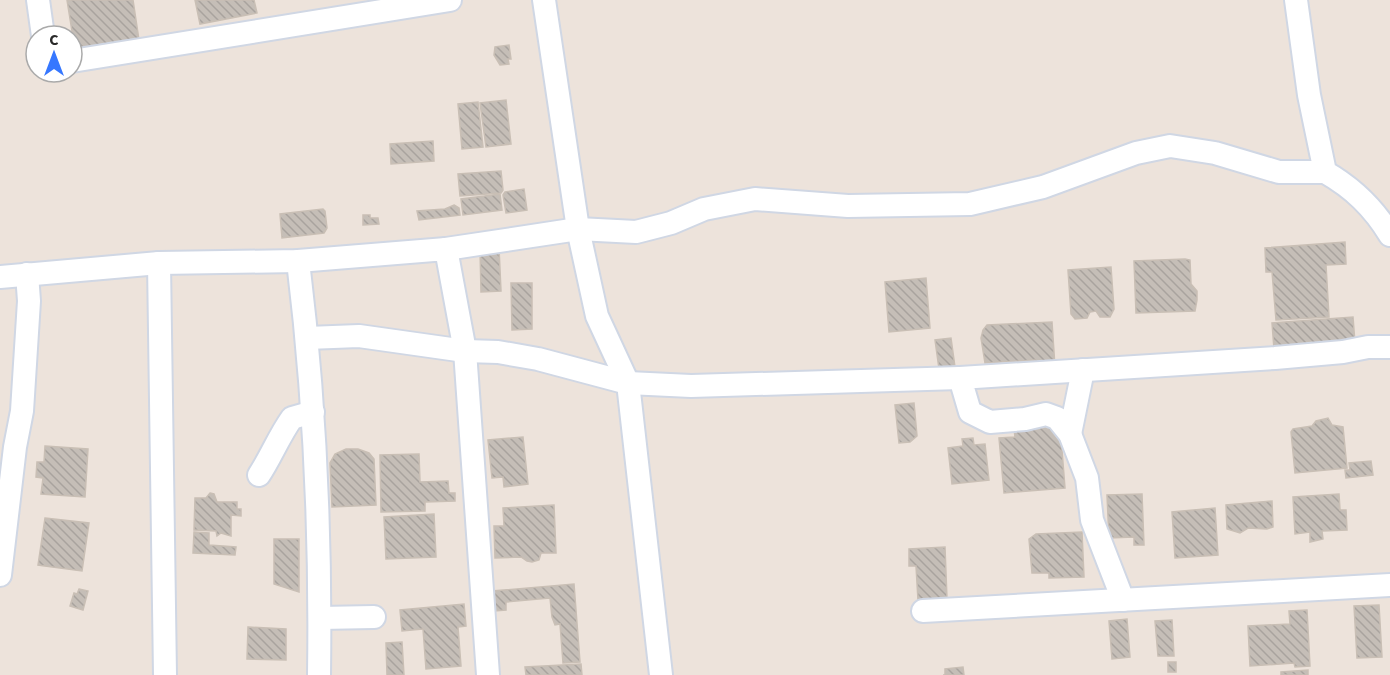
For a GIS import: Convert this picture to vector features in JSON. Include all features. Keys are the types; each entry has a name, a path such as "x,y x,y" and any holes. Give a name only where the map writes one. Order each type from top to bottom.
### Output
{"street":[{"path":"38,0 41,24"},
{"path":"84,59 450,0"},
{"path":"544,0 578,229 597,316 628,383 661,675"},
{"path":"1296,0 1309,95 1325,172"},
{"path":"0,277 159,263 298,261 447,249 578,229 636,232 671,223 704,209 755,199 848,206 970,204 1042,187 1136,153 1170,146 1215,153 1278,172 1325,172 1365,200 1390,235"},
{"path":"447,249 465,351 488,675"},
{"path":"298,261 314,412 317,468 319,675"},
{"path":"159,263 165,675"},
{"path":"0,575 15,447 22,411 29,301 27,274"},
{"path":"307,338 359,336 465,351 498,352 538,359 628,383 691,386 960,378 1275,358 1344,352 1368,347 1390,347"},
{"path":"1070,435 1083,370"},
{"path":"960,378 970,412 990,422 1025,419 1046,414 1057,418 1070,435 1087,478 1092,519 1123,600"},
{"path":"259,475 270,458 282,431 292,418 314,412"},
{"path":"923,611 1390,585"},
{"path":"320,618 374,617"}],"building":[{"path":"67,0 133,0 139,40 84,49 84,24 71,24"},
{"path":"195,0 254,0 257,13 200,24"},
{"path":"509,45 511,59 508,59 509,64 500,65 494,55 495,47"},
{"path":"506,100 511,144 486,147 480,103"},
{"path":"478,102 483,147 462,149 458,104"},
{"path":"433,141 434,161 391,164 390,144"},
{"path":"501,171 503,190 501,193 460,196 458,174"},
{"path":"524,189 527,210 506,213 503,195 505,192"},
{"path":"500,194 502,210 463,215 461,199"},
{"path":"454,205 459,208 460,215 419,220 417,211 445,209"},
{"path":"323,209 327,228 324,233 282,238 280,214"},
{"path":"363,215 378,218 379,224 363,225"},
{"path":"1345,242 1346,264 1326,265 1329,317 1276,320 1272,272 1266,272 1265,248"},
{"path":"499,248 501,291 481,292 480,249"},
{"path":"1190,260 1191,284 1197,291 1195,311 1136,313 1134,261"},
{"path":"1111,267 1114,309 1110,317 1100,317 1096,311 1090,312 1087,318 1075,319 1071,314 1068,270"},
{"path":"926,278 930,328 889,332 885,282"},
{"path":"511,283 532,283 532,329 512,330"},
{"path":"1353,317 1355,343 1274,349 1272,323"},
{"path":"1052,322 1055,367 1035,369 1035,360 985,363 981,338 987,325"},
{"path":"951,338 955,367 947,371 939,369 935,340"},
{"path":"914,403 917,436 910,442 899,443 895,405"},
{"path":"1328,418 1332,425 1343,427 1347,468 1295,473 1291,432 1293,429 1312,426 1316,421"},
{"path":"1060,425 1065,488 1004,493 999,438 1015,437 1014,429"},
{"path":"523,437 528,484 504,487 503,477 492,478 488,440"},
{"path":"973,438 974,445 985,444 989,480 952,484 948,448 963,446 962,439"},
{"path":"45,446 88,449 85,497 41,494 43,478 36,477 37,462 44,462"},
{"path":"346,449 358,449 369,453 374,459 376,505 332,507 330,463 335,454"},
{"path":"419,454 420,482 448,481 449,493 455,493 455,501 425,502 425,511 381,512 380,455"},
{"path":"1371,461 1373,475 1346,478 1345,470 1350,470 1349,463"},
{"path":"210,493 214,494 217,502 237,502 237,509 241,509 241,516 231,515 231,536 221,533 217,536 216,531 194,530 195,498 206,498"},
{"path":"1142,494 1144,545 1134,545 1134,537 1109,538 1107,495"},
{"path":"1339,494 1340,510 1346,510 1347,530 1322,531 1323,539 1310,542 1310,532 1295,534 1293,497"},
{"path":"1272,501 1273,527 1248,528 1240,533 1227,529 1226,505"},
{"path":"554,505 556,553 541,553 539,560 532,562 521,557 495,558 494,526 504,526 503,508"},
{"path":"1215,508 1218,555 1175,558 1172,512"},
{"path":"434,514 436,557 386,559 384,517"},
{"path":"45,518 89,523 82,571 38,565"},
{"path":"194,532 209,533 209,545 236,547 235,555 193,553"},
{"path":"1082,532 1084,577 1049,578 1049,573 1032,573 1029,539 1036,534"},
{"path":"274,539 299,539 299,592 274,584"},
{"path":"945,547 947,599 918,600 916,566 909,566 909,549"},
{"path":"574,584 580,662 563,663 560,624 555,625 550,598 506,602 506,610 494,611 492,591"},
{"path":"79,589 88,591 83,610 70,606 74,593 77,594"},
{"path":"464,604 466,626 458,627 461,666 426,669 423,629 402,631 400,610"},
{"path":"1379,605 1382,657 1357,658 1354,606"},
{"path":"1307,610 1310,666 1295,667 1294,663 1250,666 1248,626 1290,624 1289,611"},
{"path":"1127,619 1130,657 1112,659 1109,621"},
{"path":"1172,620 1174,656 1158,656 1155,621"},
{"path":"248,627 286,629 286,660 247,659"},
{"path":"402,642 404,675 387,675 386,643"},
{"path":"1168,662 1176,662 1176,672 1168,672"},
{"path":"581,664 582,675 526,675 525,667"},
{"path":"963,667 964,675 945,675 945,669"},
{"path":"1308,670 1308,675 1281,675 1281,672"}]}
